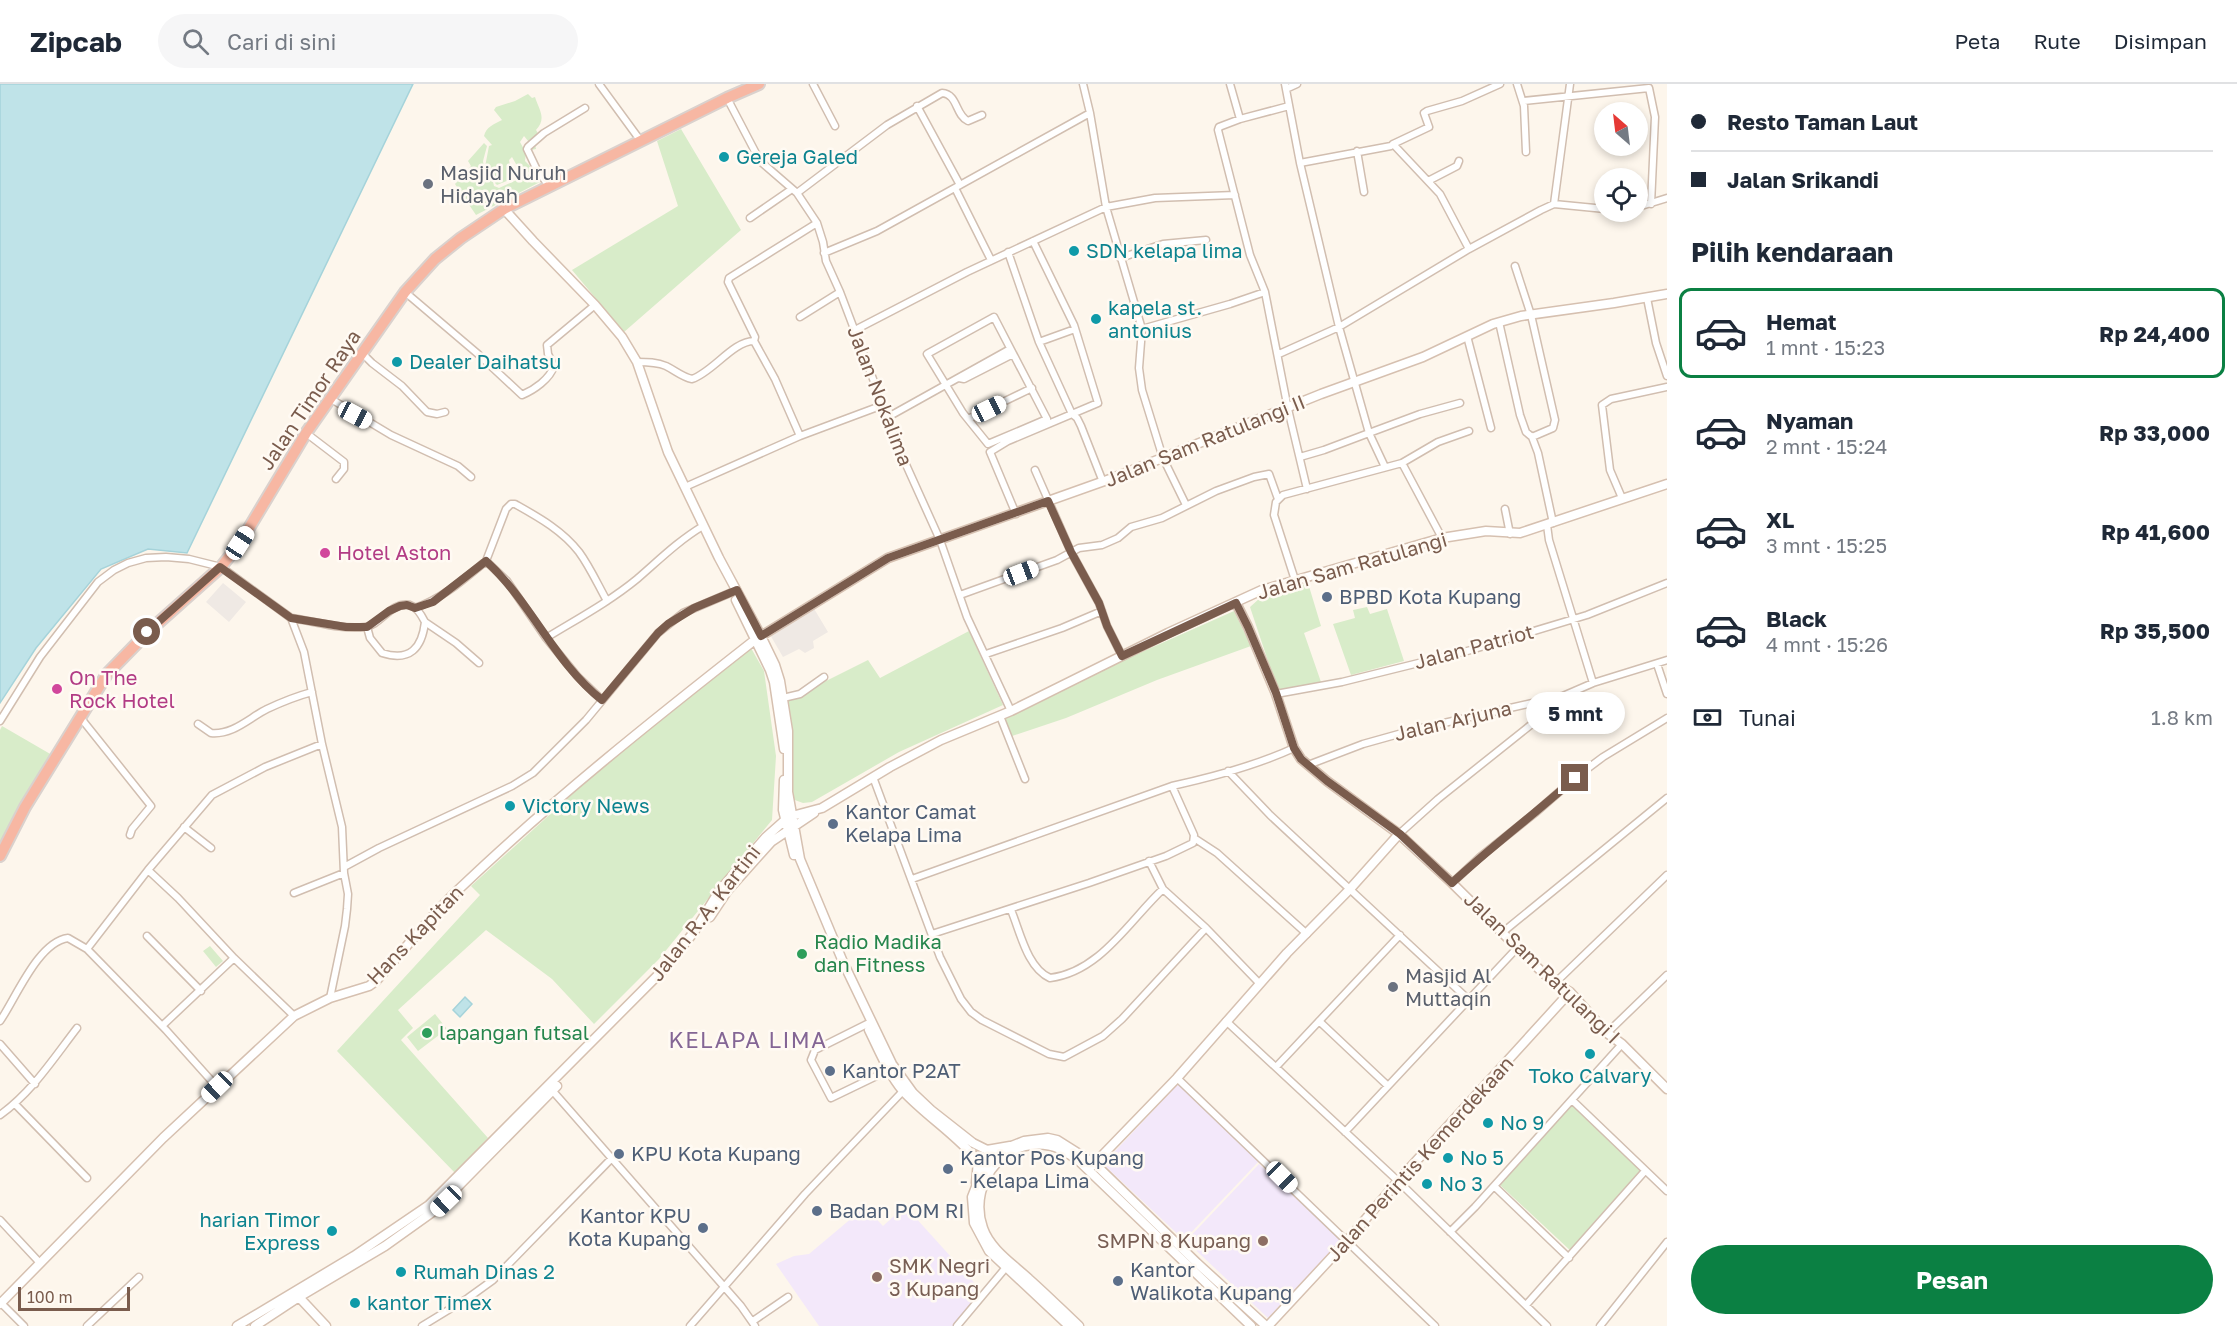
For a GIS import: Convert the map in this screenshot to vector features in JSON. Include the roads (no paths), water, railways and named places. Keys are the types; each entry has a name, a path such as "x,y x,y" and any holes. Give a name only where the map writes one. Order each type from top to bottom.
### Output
{"highway":[{"name":"Jalan Timor Raya","path":"0,856 25,807 107,674 147,632 220,567 249,529 306,433 405,292 447,248 504,209 640,140 759,84"}],"main road":[{"path":"504,209 532,242 595,305 622,337 637,362 668,452 734,591 775,665 788,731 789,823 796,838 800,859 843,962 892,1064 907,1086 931,1110 974,1143 987,1150 1039,1139 1057,1140 1092,1167 1251,1326"},
{"name":"Jalan Sam Ratulangi II","path":"758,638 888,558 1103,482 1423,357 1499,322 1667,294"},
{"name":"Jalan Sam Ratulangi","path":"789,823 822,808 941,740 1011,711 1262,590 1442,538 1486,531 1510,534 1550,524 1667,484"},
{"name":"Jalan Sam Ratulangi I","path":"1236,603 1276,693 1294,748 1308,765 1400,834 1555,983 1570,992 1607,1033 1665,1083"},
{"path":"758,638 774,682 784,753 782,799 795,859 839,966 889,1070 903,1091 936,1124 968,1149 978,1161 971,1207 974,1223 989,1251 1079,1326"},
{"name":"Hans Kapitan","path":"1,1303 163,1138 294,1016 330,998 369,986 376,981 438,909 499,851 629,739 758,638"},
{"name":"Jalan R.A. Kartini","path":"237,1326 356,1259 432,1208 678,955 719,891 766,837 789,823"},
{"path":"1092,1167 1178,1078 1226,1021 1400,834"},
{"name":"Jalan Perintis Kemerdekaan","path":"1267,1326 1346,1242 1398,1181 1570,992"},
{"path":"976,1183 992,1155 1010,1146"},
{"path":"1069,1326 1008,1265 983,1228 979,1204 989,1170 1002,1158 1016,1150 1040,1146 1061,1150 1092,1167"},
{"path":"1156,1229 1267,1326"},
{"path":"297,1294 326,1326"},
{"name":"Jalan R.A. Kartini","path":"255,1326 297,1294"}],"street":[{"path":"599,84 640,140"},
{"path":"813,84 835,126"},
{"path":"1083,84 1106,207 1142,329 1140,377 1163,458 1186,505"},
{"path":"1230,84 1240,118"},
{"path":"1297,84 1285,87 1300,163 1339,327 1369,433 1386,467"},
{"path":"1300,163 1390,146 1430,127 1424,116 1426,111 1462,101 1500,84"},
{"path":"1517,84 1523,101 1526,153"},
{"path":"1554,204 1570,84"},
{"path":"1523,101 1649,89 1655,117 1651,204"},
{"path":"750,218 795,191 917,106 942,93 952,97 964,119 968,121 982,115"},
{"name":"Jalan Nokalima","path":"727,98 760,161 795,191 817,223 824,253 903,458 940,540 967,617 1011,711"},
{"path":"917,106 991,260"},
{"path":"1288,106 1240,118 1222,125 1218,130 1250,255 1265,292 1288,409 1307,489"},
{"path":"549,186 537,170 527,149 538,136 585,108"},
{"path":"824,253 877,231 1090,113"},
{"path":"1393,144 1446,204 1469,249"},
{"path":"1357,152 1364,192"},
{"path":"1428,181 1457,166 1459,161"},
{"path":"855,330 991,260 1106,207 1155,198 1235,195"},
{"path":"1648,205 1667,198"},
{"path":"1279,354 1339,327 1469,249 1554,204 1594,208"},
{"path":"800,436 728,282 729,278 817,223"},
{"path":"1120,258 1163,244 1206,240"},
{"path":"1016,514 990,452 1008,441 1098,403 1064,301 1033,241"},
{"path":"1008,252 1039,342 1072,414 1081,426 1103,482"},
{"path":"1515,266 1532,315 1555,420 1553,428 1532,437"},
{"path":"405,292 522,395 533,390 552,372 554,366 548,354 547,345 595,305"},
{"path":"800,317 840,292"},
{"path":"1142,329 1265,292"},
{"path":"1647,298 1656,343 1667,376"},
{"path":"994,317 1011,352 1047,418 988,444 968,419 927,354 994,317"},
{"path":"1499,322 1520,415 1526,432 1532,437 1538,453 1550,524 1573,619 1593,684"},
{"path":"1039,342 1075,329"},
{"path":"1467,336 1491,428"},
{"path":"637,362 656,363 692,379 701,375 740,345 754,341"},
{"path":"888,417 959,378 964,379 1011,352"},
{"path":"363,354 402,386 427,412 437,414 445,412"},
{"path":"1622,498 1610,470 1602,405 1611,399 1667,387"},
{"path":"968,419 1032,388"},
{"path":"331,399 391,435 458,466 471,477"},
{"path":"1300,457 1420,414 1460,403"},
{"path":"685,487 800,436 883,405"},
{"path":"1294,580 1274,515 1278,499 1283,495 1402,463 1438,442 1469,431"},
{"path":"306,433 344,462 344,469 336,479"},
{"path":"1402,463 1442,538"},
{"path":"1035,471 1071,552 1099,603 1122,656"},
{"path":"960,595 1057,560 1083,547 1102,545 1118,538 1131,527 1152,522 1216,491 1266,473 1271,477 1278,499"},
{"path":"415,608 433,602 486,561 506,509 511,504 541,519 571,543 586,562 607,601"},
{"path":"1505,509 1510,534"},
{"path":"546,638 607,601 637,578 672,546 703,526"},
{"path":"0,721 40,657 98,582 114,570 146,558 166,557 220,567 291,618 346,627 367,627 389,611 407,605 415,608 425,622 456,643 479,663"},
{"path":"486,561 507,581 546,638 578,678 602,700"},
{"name":"Jalan Patriot","path":"1276,693 1342,682 1471,650 1573,619 1667,583"},
{"path":"294,892 344,870 379,848 512,786 533,773 602,700 658,633 694,608 734,591"},
{"path":"986,654 1062,628 1102,611"},
{"path":"291,618 301,639 322,744 342,827 344,870 348,894 345,926 330,998"},
{"path":"367,627 370,638 379,651 386,655 399,655 418,648 425,622"},
{"name":"Jalan Arjuna","path":"1308,765 1363,744 1413,730 1563,696 1667,660"},
{"path":"1657,664 1667,694"},
{"path":"783,698 800,694 824,677"},
{"path":"198,724 211,733 225,732 249,722 265,710 282,702 312,692"},
{"path":"1400,834 1438,799 1547,712 1563,696"},
{"path":"1000,716 1025,779"},
{"path":"80,717 151,806 132,829 130,835"},
{"path":"1452,883 1575,778 1621,745 1667,718"},
{"path":"87,949 148,870 212,795 265,767 322,744"},
{"path":"912,879 1172,786 1206,779 1264,761 1294,748"},
{"path":"1228,771 1270,815 1469,1000"},
{"path":"873,777 949,977 971,1012 1000,1030 1049,1054 1059,1057 1077,1052 1113,1028 1206,928"},
{"path":"1172,786 1194,838 1217,854 1307,934"},
{"path":"1503,932 1667,798"},
{"path":"184,827 212,848"},
{"path":"932,934 1011,910 1149,861 1193,843 1194,838"},
{"path":"1149,861 1163,889 1206,928 1260,984"},
{"path":"148,870 294,1016"},
{"path":"1555,983 1667,875"},
{"path":"1011,910 1032,960 1042,975 1050,978 1071,973 1097,958 1163,889"},
{"path":"1276,1067 1400,935"},
{"path":"147,936 201,991"},
{"path":"0,1021 25,977 56,942 68,938 87,949 217,1087"},
{"path":"1345,1132 1518,947"},
{"path":"162,1026 234,958"},
{"path":"1607,1033 1667,975"},
{"path":"1226,1021 1398,1181 1547,1326"},
{"path":"1319,1022 1388,1086"},
{"path":"867,1024 815,1050 811,1060 819,1078 828,1096 833,1098 889,1070"},
{"path":"0,1115 35,1084 77,1028"},
{"path":"0,1044 35,1084"},
{"path":"1450,1232 1622,1044"},
{"path":"1178,1078 1435,1326"},
{"path":"551,1088 754,1323 788,1297"},
{"path":"690,1326 841,1154 903,1091"},
{"path":"1572,1100 1667,1191"},
{"path":"15,1104 87,1178"},
{"path":"422,1326 486,1286 611,1159"},
{"path":"1526,1305 1645,1171"},
{"path":"1494,1186 1569,1258"},
{"path":"0,1220 40,1263"},
{"path":"1600,1326 1667,1242"},
{"path":"957,1326 1008,1265"},
{"path":"87,1326 139,1277"},
{"path":"1,1303 24,1326"}],"water":[{"path":"0,84 413,84 187,553 148,549 101,569 36,648 0,703"},
{"path":"465,997 472,1004 460,1017 453,1010"}],"place":[{"name":"Gereja Galed","path":"724,157"},
{"name":"Masjid Nuruh Hidayah","path":"428,184"},
{"name":"SDN kelapa lima","path":"1074,251"},
{"name":"kapela st. antonius","path":"1096,319"},
{"name":"Dealer Daihatsu","path":"397,362"},
{"name":"Hotel Aston","path":"325,553"},
{"name":"BPBD Kota Kupang","path":"1327,597"},
{"name":"On The Rock Hotel","path":"57,689"},
{"name":"Victory News","path":"510,806"},
{"name":"Kantor Camat Kelapa Lima","path":"833,824"},
{"name":"Radio Madika dan Fitness","path":"802,954"},
{"name":"Masjid Al Muttaqin","path":"1393,987"},
{"name":"lapangan futsal","path":"427,1033"},
{"name":"Toko Calvary","path":"1590,1054"},
{"name":"Kantor P2AT","path":"830,1071"},
{"name":"No 9","path":"1488,1123"},
{"name":"KPU Kota Kupang","path":"619,1154"},
{"name":"No 5","path":"1448,1158"},
{"name":"Kantor Pos Kupang - Kelapa Lima","path":"948,1169"},
{"name":"No 3","path":"1427,1184"},
{"name":"Badan POM RI","path":"817,1211"},
{"name":"Kantor KPU Kota Kupang","path":"703,1228"},
{"name":"harian Timor Express","path":"332,1231"},
{"name":"SMPN 8 Kupang","path":"1263,1241"},
{"name":"Rumah Dinas 2","path":"401,1272"},
{"name":"SMK Negri 3 Kupang","path":"877,1277"},
{"name":"Kantor Walikota Kupang","path":"1118,1281"},
{"name":"kantor Timex","path":"355,1303"}],"district":[{"name":"KELAPA LIMA","path":"748,1040"}]}
